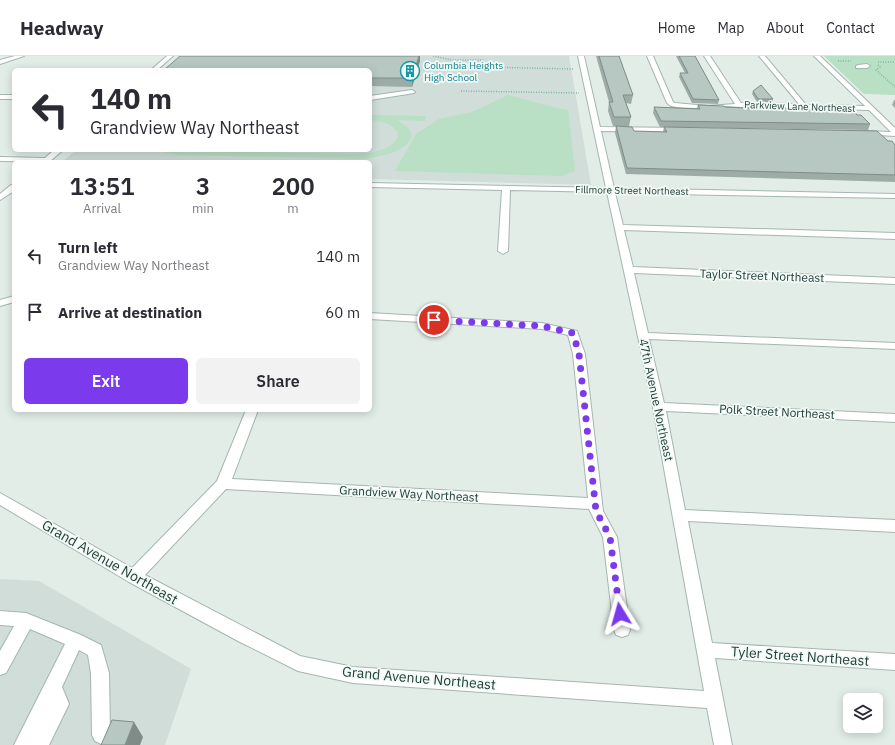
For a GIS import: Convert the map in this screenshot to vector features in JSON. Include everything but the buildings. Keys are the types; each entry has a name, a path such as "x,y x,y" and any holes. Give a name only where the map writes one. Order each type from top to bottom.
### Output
{"street":[{"path":"0,62 21,56"},
{"path":"156,68 170,56"},
{"name":"47th Avenue Northeast","path":"581,56 659,407 723,745"},
{"path":"650,56 670,103 673,105 736,107 739,105"},
{"name":"Parkview Lane Northeast","path":"708,56 739,105 870,108"},
{"path":"762,56 804,106"},
{"path":"817,56 895,133"},
{"path":"858,67 867,66"},
{"path":"372,98 412,92"},
{"path":"0,97 12,97"},
{"path":"597,129 691,131"},
{"path":"856,133 895,133"},
{"path":"47,160 57,152"},
{"path":"0,159 23,160"},
{"name":"Fillmore Street Northeast","path":"372,185 895,196"},
{"path":"0,198 12,189"},
{"path":"502,251 506,189"},
{"path":"619,227 895,236"},
{"name":"Taylor Street Northeast","path":"629,270 895,281"},
{"path":"0,303 12,300"},
{"path":"372,316 542,326 573,333 579,354 596,511 610,537 622,630"},
{"path":"643,336 895,346"},
{"name":"Polk Street Northeast","path":"659,407 895,418"},
{"path":"134,577 223,484 251,412"},
{"name":"Grandview Way Northeast","path":"223,484 596,504"},
{"name":"Grand Avenue Northeast","path":"0,498 134,577 298,663 354,674 714,700"},
{"path":"679,515 895,526"},
{"path":"0,618 26,620 95,650 100,673 101,735"},
{"path":"0,666 26,620"},
{"path":"23,745 75,640"},
{"name":"Tyler Street Northeast","path":"704,650 895,662"},
{"path":"39,745 60,704 53,687"}],"path":[{"path":"433,56 452,60 483,60 482,67"},
{"path":"875,62 880,68 876,70 895,87"},
{"path":"460,71 461,68 482,69 482,67 584,69"},
{"path":"461,91 589,94"}],"shaded area":[{"path":"182,56 569,56 591,185 372,179 372,160 64,160 74,152 372,152 372,68 343,68"},
{"path":"0,579 39,581 191,669 165,745 0,745"}],"green space":[{"path":"824,56 895,56 895,95 864,94"},
{"path":"508,95 568,110 575,171 562,176 395,171 416,134 439,119 472,112"},
{"path":"372,115 426,116 425,121 397,120 410,130 412,136 409,142 392,153 364,159 179,155 163,152 358,154 374,152 388,147 394,143 398,137 392,126 383,122 372,120"}],"place":[{"name":"Columbia Heights High School","path":"410,71"}],"route":[{"path":"434,320 553,327 573,333 579,354 594,478 596,511 610,537 620,614"}]}
